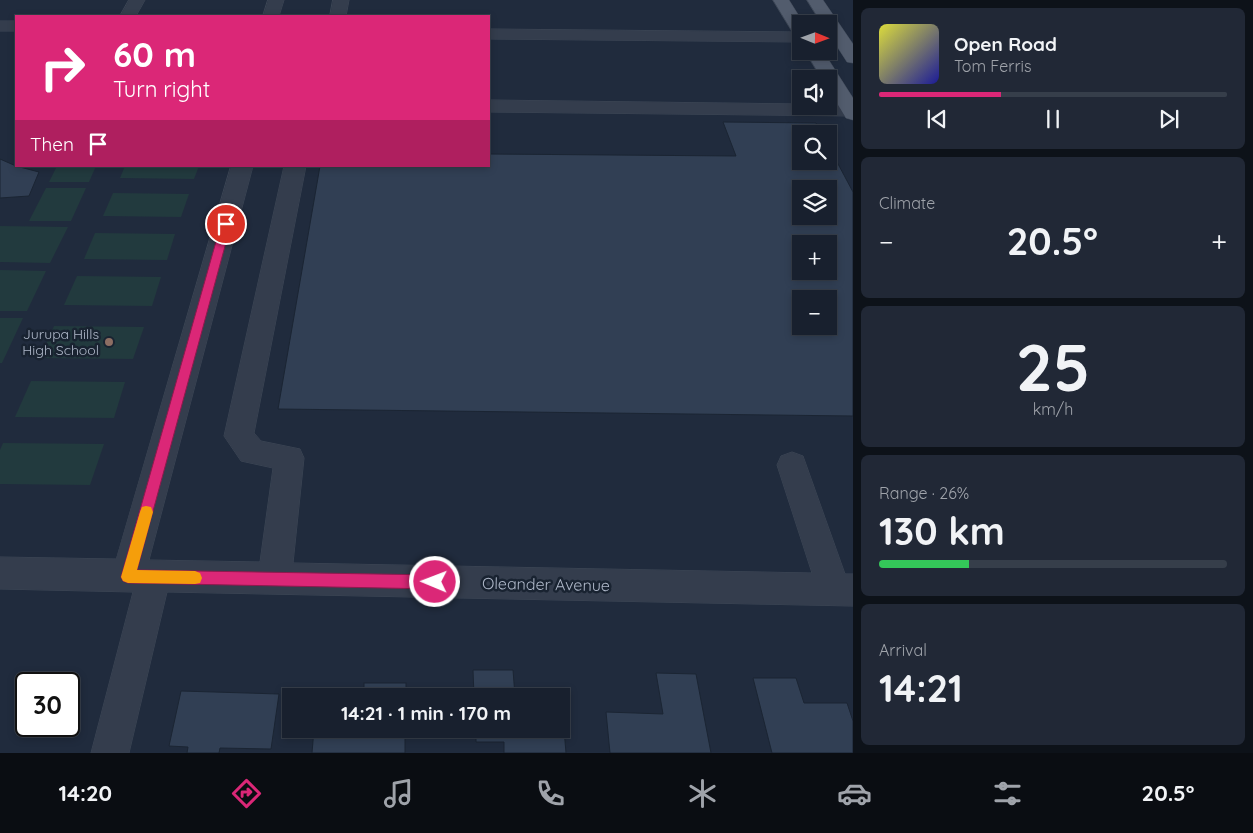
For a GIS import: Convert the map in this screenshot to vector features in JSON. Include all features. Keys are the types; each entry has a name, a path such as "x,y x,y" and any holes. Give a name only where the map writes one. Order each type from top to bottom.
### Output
{"main road":[{"path":"781,0 792,18"},
{"path":"815,0 853,58"},
{"path":"820,60 852,112"}],"street":[{"path":"129,15 137,0"},
{"path":"271,15 276,0"},
{"path":"338,15 341,0"},
{"path":"0,26 15,26"},
{"path":"490,34 792,37"},
{"path":"490,106 852,112"},
{"path":"110,753 141,577 242,167"},
{"path":"275,579 289,458 252,452 239,436 295,167"},
{"path":"792,466 844,590"},
{"name":"Oleander Avenue","path":"0,573 844,590"}],"green space":[{"path":"56,167 96,167 89,182 49,182"},
{"path":"125,167 199,167 194,179 120,178"},
{"path":"46,188 86,188 71,221 29,221"},
{"path":"113,193 189,194 181,217 103,216"},
{"path":"0,226 68,227 50,263 0,262"},
{"path":"95,233 175,234 167,260 84,259"},
{"path":"0,270 46,271 27,311 0,311"},
{"path":"77,276 161,277 152,306 64,305"},
{"path":"0,318 23,318 2,363 0,363"},
{"path":"54,326 144,327 133,359 40,358"},
{"path":"31,381 125,382 114,418 15,417"},
{"path":"3,443 104,444 90,485 0,484 0,450"}],"building":[{"path":"723,122 816,123 817,125 792,125 792,170 837,170 837,162 853,192 853,416 278,409 320,167 490,167 490,154 736,156"},
{"path":"0,159 15,167 39,172 29,196 0,198"},
{"path":"473,670 513,670 514,688 474,688"},
{"path":"656,673 696,674 711,753 610,753 606,712 663,714"},
{"path":"753,678 796,678 804,703 847,703 853,721 853,753 772,753"},
{"path":"364,683 406,683 406,688 364,688"},
{"path":"181,691 279,694 271,749 220,748 219,753 187,753 188,747 169,746"},
{"path":"313,738 405,738 405,753 312,753"},
{"path":"476,738 565,738 566,753 504,753 504,742 476,742"}],"slow traffic":[{"path":"146,512 128,577 195,578"}],"place":[{"name":"Jurupa Hills High School","path":"109,342"}],"route":[{"path":"226,224 128,577 435,582"}]}
